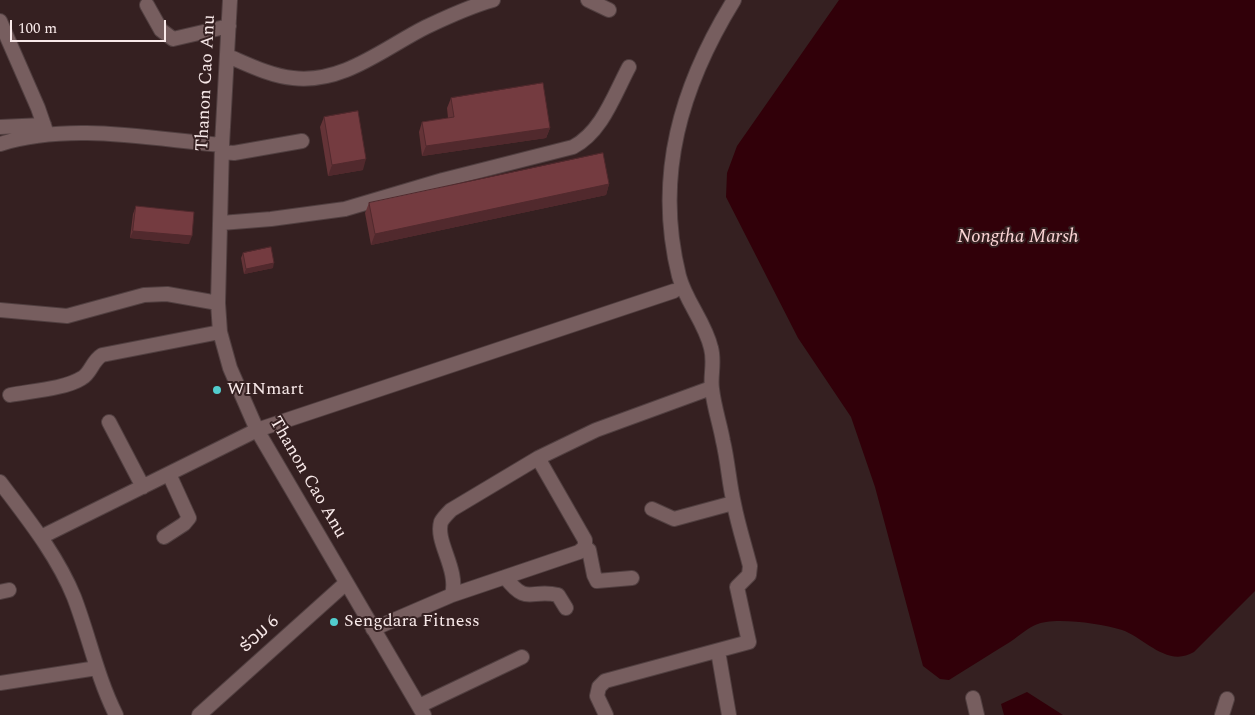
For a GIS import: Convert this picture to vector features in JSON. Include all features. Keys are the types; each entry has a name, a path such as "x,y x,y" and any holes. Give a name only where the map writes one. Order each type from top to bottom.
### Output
{"street":[{"name":"Thanon Cao Anu","path":"230,0 222,148 222,223 218,303 220,332 230,368 257,430 421,710"},
{"path":"228,56 259,70 294,78 327,77 361,64 426,27 493,0"},
{"path":"588,0 609,10"},
{"path":"606,715 597,696 599,686 605,681 749,642 737,587 749,575 750,566 733,503 724,442 711,388 714,368 712,348 702,322 688,300 678,268 670,231 668,176 691,82 708,44 734,0"},
{"path":"147,4 161,30 173,39 229,26"},
{"path":"0,22 46,130"},
{"path":"222,223 288,218 345,209 443,180 573,147 585,141 594,132 629,67"},
{"path":"0,127 81,133 222,148 234,153 302,141"},
{"path":"0,144 46,130"},
{"path":"41,537 257,430 674,291"},
{"path":"0,310 67,316 144,295 167,294 218,303"},
{"path":"10,395 72,383 83,378 96,359 102,356 220,332"},
{"path":"452,595 455,584 441,535 442,522 451,510 538,458 596,430 711,388"},
{"path":"109,422 143,487"},
{"path":"373,629 452,595 579,552 584,548 585,540 538,458"},
{"path":"164,537 184,524 189,518 169,474"},
{"path":"0,482 41,537 73,595 97,668 116,715"},
{"path":"652,509 674,520 733,503"},
{"path":"584,548 589,550 594,576 597,580 632,578"},
{"path":"505,577 516,591 526,596 550,593 558,595 566,608"},
{"name":"ຮ່ວມ 6","path":"198,715 346,583"},
{"path":"718,651 730,715"},
{"path":"421,710 522,657"},
{"path":"0,683 97,668"},
{"path":"973,698 977,715"},
{"path":"1222,715 1227,699"}],"water":[{"name":"Nongtha Marsh","path":"839,0 1255,0 1255,591 1194,652 1184,656 1165,654 1122,630 1084,623 1054,621 1031,627 949,680 940,679 923,666 875,487 851,417 798,338 726,197 727,173 737,146"},
{"path":"1027,692 1063,715 1004,715 1001,704"}],"building":[{"path":"543,83 550,128 426,146 422,122 454,117 451,98"},
{"path":"358,111 366,159 332,165 324,117"},
{"path":"603,153 609,184 375,234 369,203"},
{"path":"136,206 194,212 192,236 133,231"},
{"path":"271,247 274,263 246,269 243,253"}],"place":[{"name":"WINmart","path":"217,390"},
{"name":"Sengdara Fitness","path":"334,622"}]}
